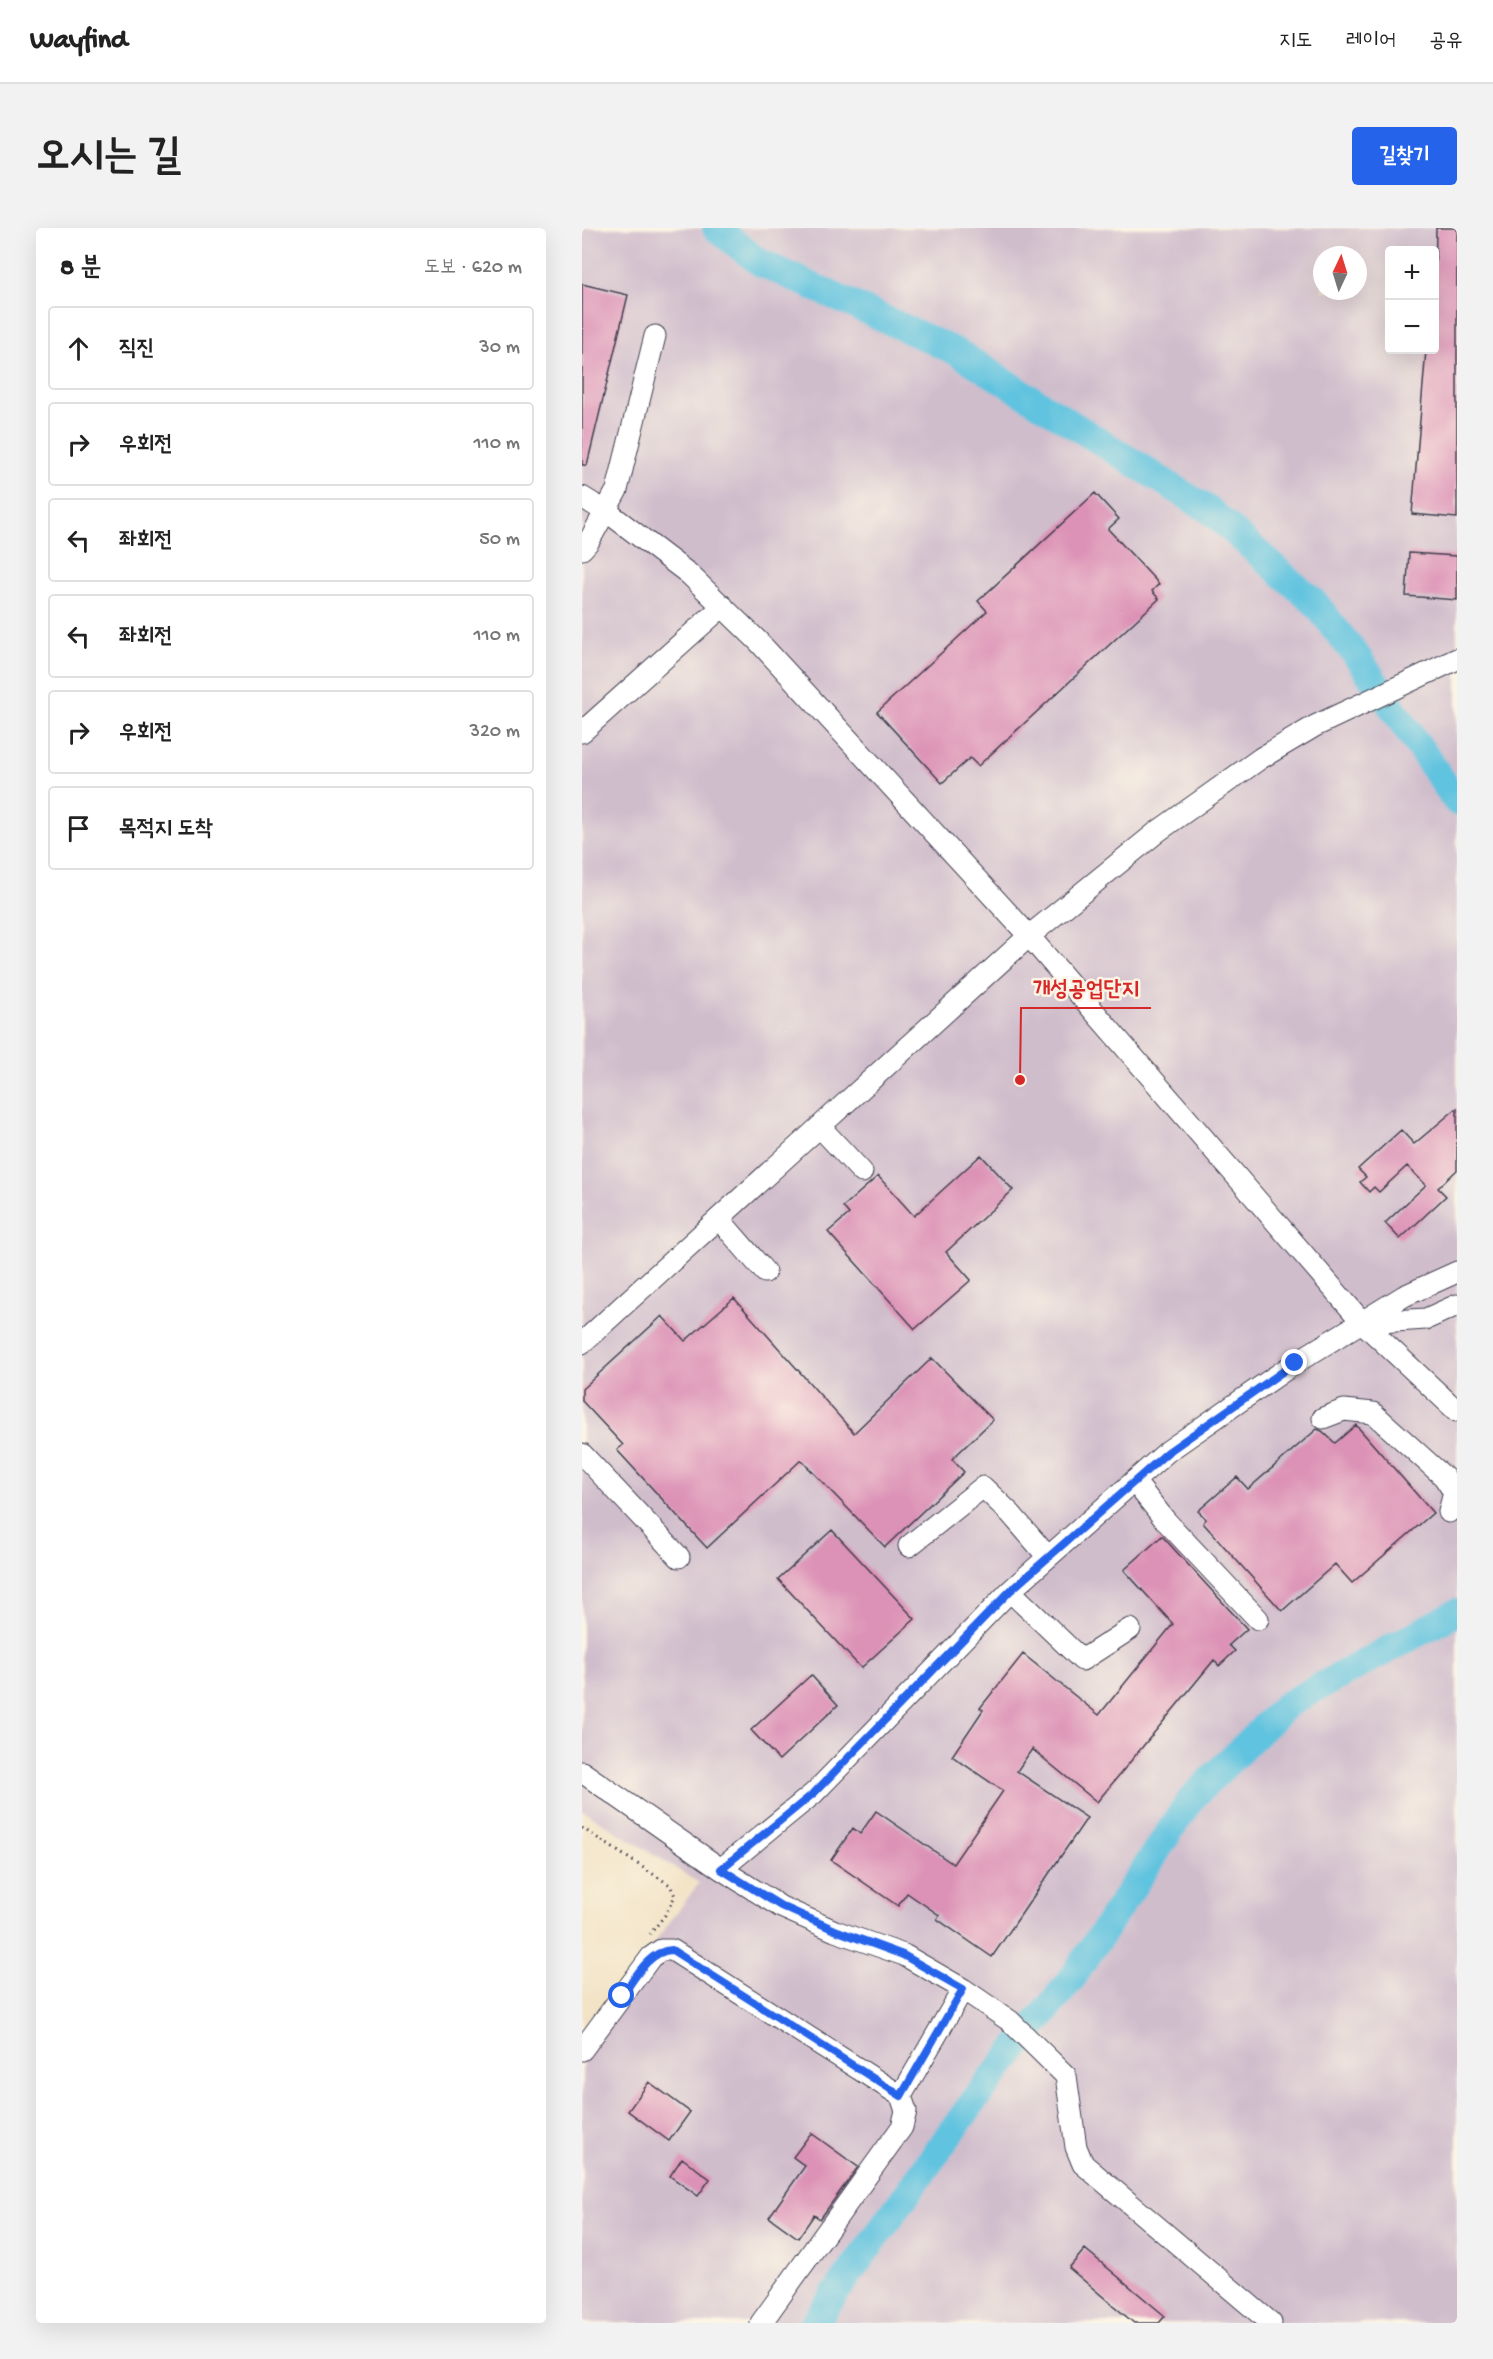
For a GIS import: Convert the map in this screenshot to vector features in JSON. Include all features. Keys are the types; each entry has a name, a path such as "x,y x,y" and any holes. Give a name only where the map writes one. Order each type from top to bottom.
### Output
{"street":[{"path":"582,549 617,490 655,336"},
{"path":"582,497 689,574 758,641 1029,936 1363,1323 1457,1411"},
{"path":"582,732 723,606"},
{"path":"582,1343 1029,936 1157,832 1207,795 1306,731 1367,699 1457,659"},
{"path":"820,1127 862,1172"},
{"path":"719,1219 765,1272"},
{"path":"721,1869 814,1793 1010,1591 1168,1452 1295,1363 1404,1296 1457,1272"},
{"path":"1363,1323 1426,1319 1457,1305"},
{"path":"1323,1418 1344,1410 1373,1413 1450,1472 1454,1492 1449,1512"},
{"path":"582,1454 679,1557"},
{"path":"1134,1481 1165,1520 1258,1619"},
{"path":"909,1546 983,1486 1048,1557"},
{"path":"1010,1591 1082,1660 1130,1629"},
{"path":"582,1772 721,1869 781,1906 835,1930 903,1955 963,1989 1010,2021 1066,2076 1076,2146 1083,2164 1271,2323"},
{"path":"582,2050 651,1957 661,1950 672,1950 901,2096 906,2111 902,2127 761,2323"},
{"path":"901,2096 963,1989"}],"path":[{"path":"582,1828 670,1885 675,1896 665,1915 644,1942"}],"shaded area":[{"path":"582,228 1457,228 1457,2323 582,2323 582,2039 699,1883 582,1810"}],"building":[{"path":"1436,228 1457,228 1457,518 1412,514 1426,354 1439,354 1439,246 1436,246"},
{"path":"582,284 628,295 587,465 582,465"},
{"path":"1095,493 1119,519 1108,529 1159,584 1152,591 1159,599 978,766 970,758 942,783 877,712 987,611 978,601"},
{"path":"1409,553 1457,556 1457,600 1406,596"},
{"path":"1457,1108 1457,1170 1438,1188 1446,1196 1400,1239 1385,1223 1426,1185 1407,1166 1379,1192 1374,1187 1369,1192 1360,1182 1366,1177 1358,1169 1401,1130 1414,1144"},
{"path":"981,1155 1013,1190 946,1252 971,1280 915,1329 828,1232 849,1214 843,1207 878,1176 914,1216"},
{"path":"734,1298 854,1433 932,1358 993,1420 952,1459 964,1472 885,1547 801,1460 707,1548 617,1450 623,1445 582,1401 582,1389 662,1316 685,1341"},
{"path":"1356,1425 1433,1513 1352,1583 1335,1564 1282,1611 1203,1523 1206,1519 1198,1511 1237,1477 1248,1489 1317,1429 1335,1443"},
{"path":"832,1530 915,1619 861,1668 778,1579"},
{"path":"1162,1536 1247,1629 1229,1645 1235,1651 1219,1666 1214,1660 1097,1802 1032,1749 1017,1771 1087,1818 992,1957 937,1919 939,1915 907,1893 898,1906 831,1860 853,1828 860,1834 876,1811 953,1864 1003,1791 952,1756 983,1710 980,1708 1023,1654 1099,1715 1173,1624 1124,1570"},
{"path":"811,1675 838,1705 779,1760 751,1730"},
{"path":"649,2082 690,2112 669,2141 628,2111"},
{"path":"811,2133 858,2167 820,2219 814,2215 798,2238 769,2217 805,2166 793,2157"},
{"path":"682,2158 710,2179 698,2196 670,2176"},
{"path":"1085,2249 1165,2316 1159,2323 1134,2323 1069,2268"}],"waterway":[{"path":"716,228 759,262 957,352 1209,510 1315,603 1359,659 1457,802"},
{"path":"814,2323 973,2102 1073,1977 1191,1799 1286,1705 1457,1612"}],"place":[{"name":"개성공업단지","path":"1020,1080"}],"route":[{"path":"622,1996 651,1957 661,1950 672,1950 901,2096 963,1989 903,1955 835,1930 781,1906 721,1869 814,1793 1010,1591 1168,1452 1295,1363"}]}
